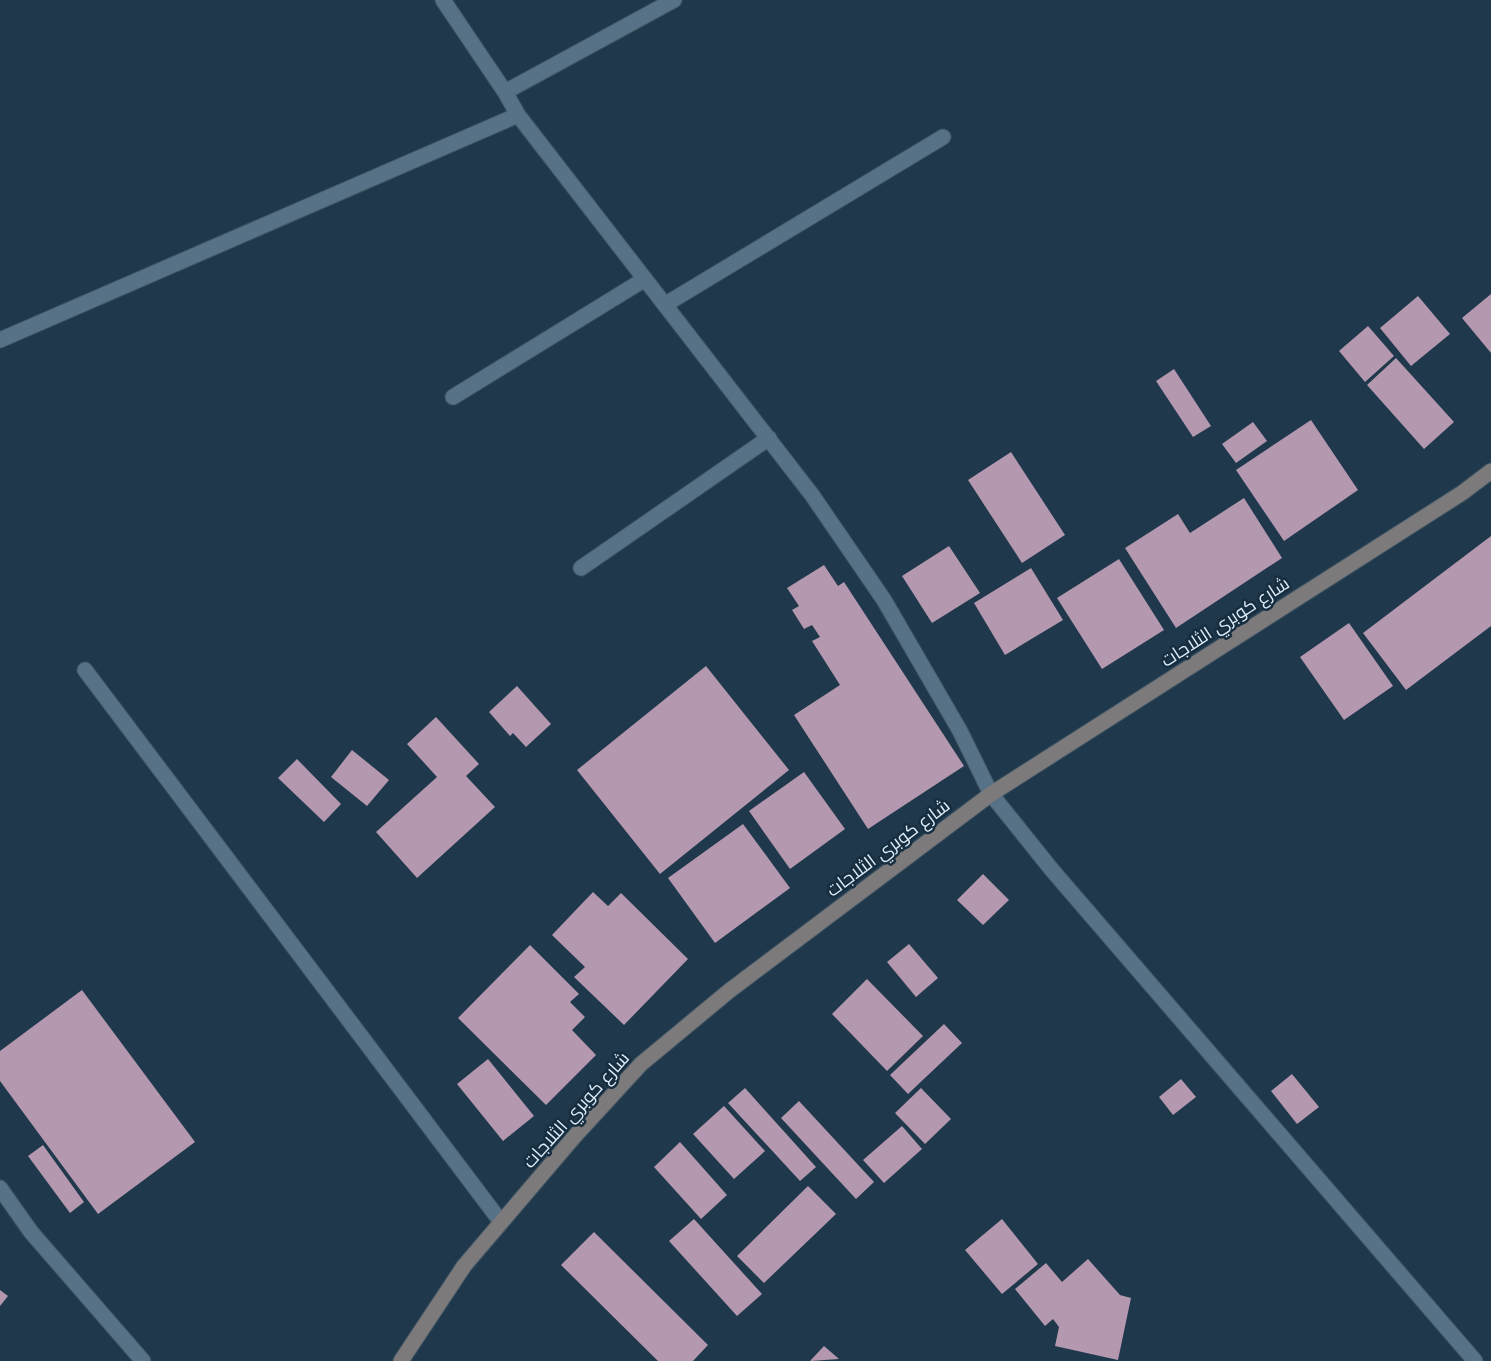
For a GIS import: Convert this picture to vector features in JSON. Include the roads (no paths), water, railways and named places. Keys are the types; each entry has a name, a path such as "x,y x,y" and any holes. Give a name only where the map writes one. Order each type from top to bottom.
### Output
{"main road":[{"name":"شارع كوبري الثلاجات","path":"401,1361 464,1266 641,1064 730,991 992,794 1462,493 1491,471"}],"street":[{"path":"444,0 505,92 518,115 812,495 884,600 960,731 992,794 1058,878 1475,1361"},
{"path":"505,92 674,0"},
{"path":"0,340 518,115"},
{"path":"666,304 943,137"},
{"path":"453,396 645,278"},
{"path":"582,568 769,438"},
{"path":"85,670 501,1222"},
{"path":"0,1188 30,1232 143,1361"}]}
